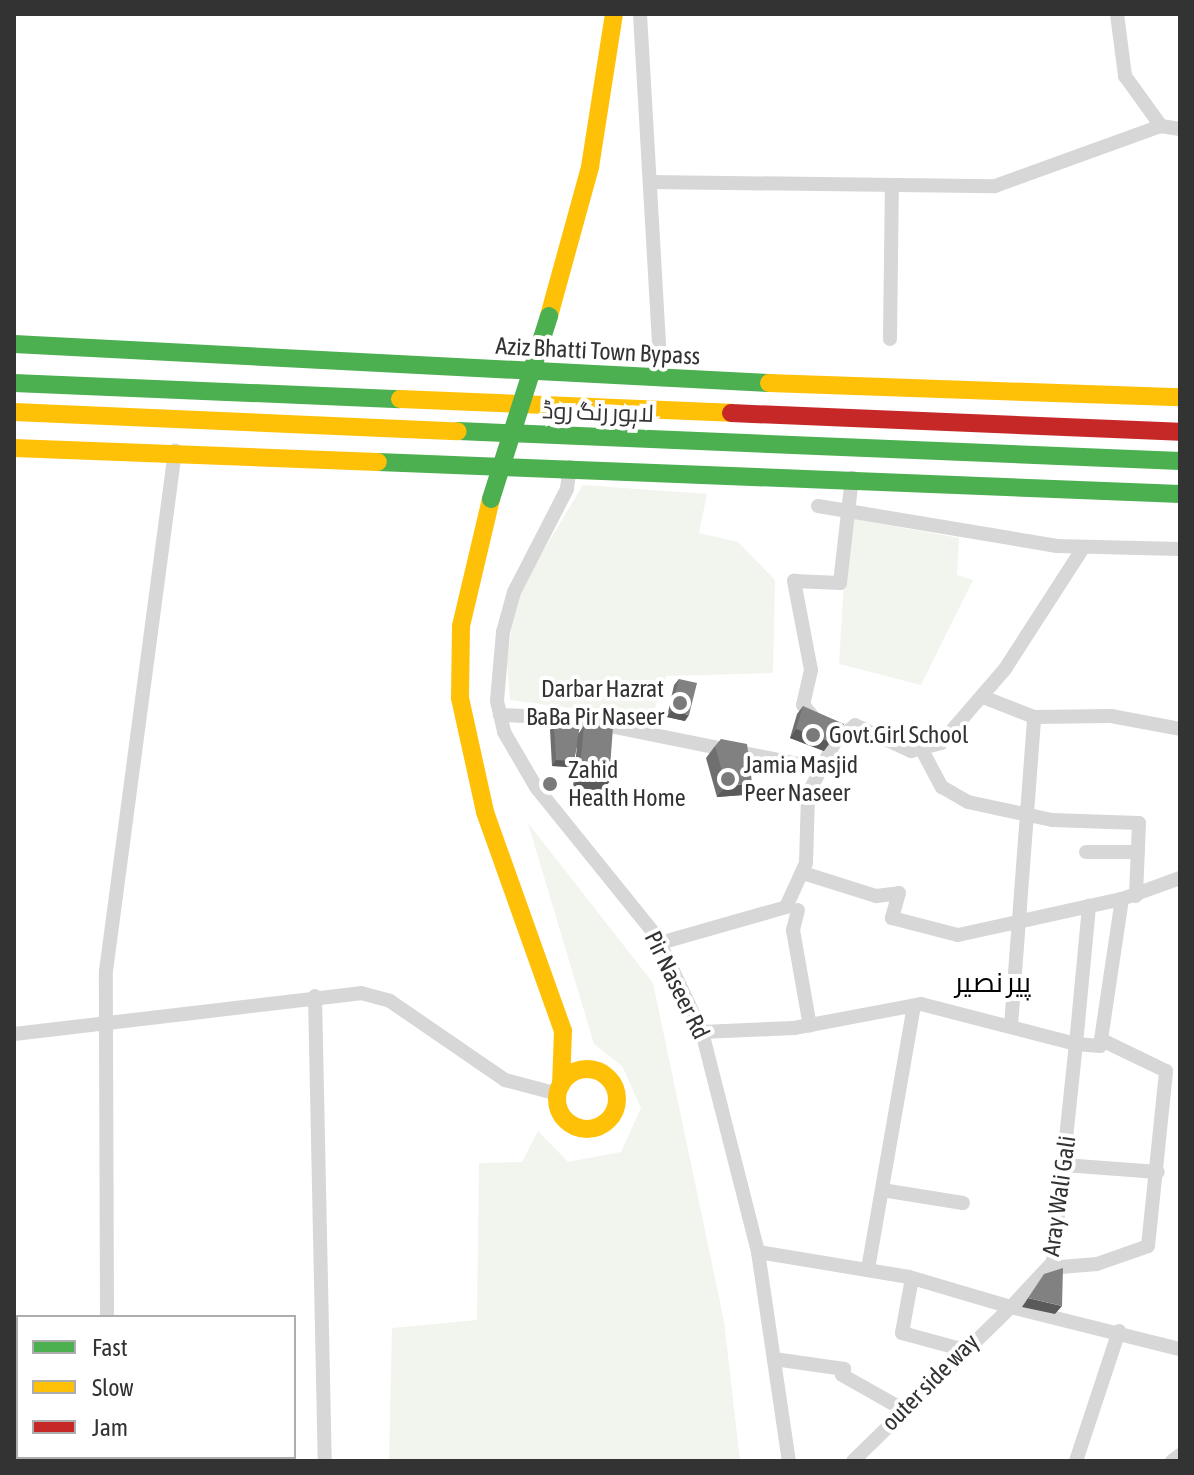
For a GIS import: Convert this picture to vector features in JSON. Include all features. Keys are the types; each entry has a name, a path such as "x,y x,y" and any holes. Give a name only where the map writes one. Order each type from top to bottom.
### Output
{"main road":[{"path":"563,1031 559,1090 561,1113 575,1126 602,1125 617,1101 612,1083 563,1031 485,812 463,726 461,626 491,499 549,316 590,167 614,14"},
{"name":"Aziz Bhatti Town Bypass","path":"14,344 661,379 1180,397"},
{"name":"لاہور رنگ روڈ","path":"14,383 1180,432"},
{"name":"لاہور رنگ روڈ","path":"14,412 1180,461"},
{"path":"14,448 175,451 1180,494"},
{"path":"559,1090 573,1073 598,1071"}],"street":[{"path":"640,14 661,379"},
{"path":"1117,14 1125,76 1161,126"},
{"path":"650,182 1009,184 1161,126 1180,129"},
{"path":"890,339 892,185"},
{"path":"107,1315 106,971 175,451"},
{"name":"Pir Naseer Rd","path":"570,467 567,489 514,592 499,664 500,715 536,787 660,943 702,1032 758,1252 789,1461"},
{"path":"848,730 805,715 809,642 794,581 840,583 852,478"},
{"path":"818,506 1083,548 1180,549"},
{"path":"923,752 983,697 1083,548"},
{"path":"983,697 1034,717 1111,716 1180,729"},
{"path":"500,715 570,718 822,769"},
{"path":"1011,1026 1022,922 1022,815 1034,717"},
{"path":"660,943 786,907 803,873 808,794 848,730 855,725 923,752 942,787 968,802 1022,815 1139,823 1138,852 1102,1040"},
{"path":"1086,852 1138,852"},
{"path":"803,873 876,896 899,893 892,918 958,935 1129,897 1180,878"},
{"name":"Aray Wali Gali","path":"1011,1307 1049,1268 1064,1165 1089,906"},
{"path":"798,910 793,930 810,1026"},
{"path":"14,1034 315,996 376,994 505,1080 559,1090"},
{"path":"315,996 325,1461"},
{"path":"868,1269 914,1006"},
{"path":"702,1032 810,1026 914,1006 1011,1026 1076,1044 1102,1040 1166,1071 1148,1246 1097,1264 1049,1268"},
{"path":"1064,1165 1158,1172"},
{"path":"882,1190 963,1203"},
{"path":"758,1252 912,1278 1011,1307 1119,1331 1180,1349"},
{"path":"912,1278 902,1333 965,1350"},
{"name":"outer side way","path":"853,1461 1011,1307"},
{"path":"1076,1461 1119,1331"},
{"path":"774,1359 844,1369 842,1375 904,1410"},
{"path":"1172,1461 1180,1455"}],"shaded area":[{"path":"583,485 707,494 699,533 738,542 775,580 773,673 666,676 651,719 510,700 507,662 516,596"},
{"path":"848,518 959,538 957,575 973,580 921,685 839,664"},
{"path":"528,823 653,983 724,1321 740,1461 389,1461 392,1328 477,1320 479,1163 522,1162 538,1131 568,1162 621,1152 641,1108 622,1066 594,1044"}],"building":[{"name":"Darbar Hazrat BaBa Pir Naseer","path":"679,679 697,683 689,715 671,711"},
{"path":"803,706 844,724 830,742 796,729"},
{"path":"554,724 580,725 574,761 556,760"},
{"path":"584,725 613,727 609,782 579,778"},
{"path":"721,739 747,744 752,783 726,786 715,746"},
{"path":"1063,1268 1062,1306 1028,1298 1044,1274"}],"traffic: fast":[{"path":"491,499 549,316"},
{"path":"14,344 769,383"},
{"path":"14,383 400,399"},
{"path":"458,431 1180,461"},
{"path":"378,462 1180,494"}],"traffic: slow":[{"path":"549,316 590,167 614,14"},
{"path":"769,383 1180,397"},
{"path":"400,399 731,413"},
{"path":"14,412 458,431"},
{"path":"14,448 378,462"},
{"path":"491,499 461,626 460,698 485,812 563,1031 561,1085"},
{"path":"587,1069 608,1078 617,1099 608,1120 587,1129 566,1120 557,1099 566,1078 587,1069"}],"traffic: jam":[{"path":"731,413 1180,432"}],"place":[{"name":"Darbar Hazrat BaBa Pir Naseer","path":"680,703"},
{"name":"Govt.Girl School","path":"813,735"},
{"name":"Jamia Masjid Peer Naseer","path":"728,779"},
{"name":"Zahid Health Home","path":"550,784"}],"district":[{"name":"پیر نصیر","path":"993,982"}]}
